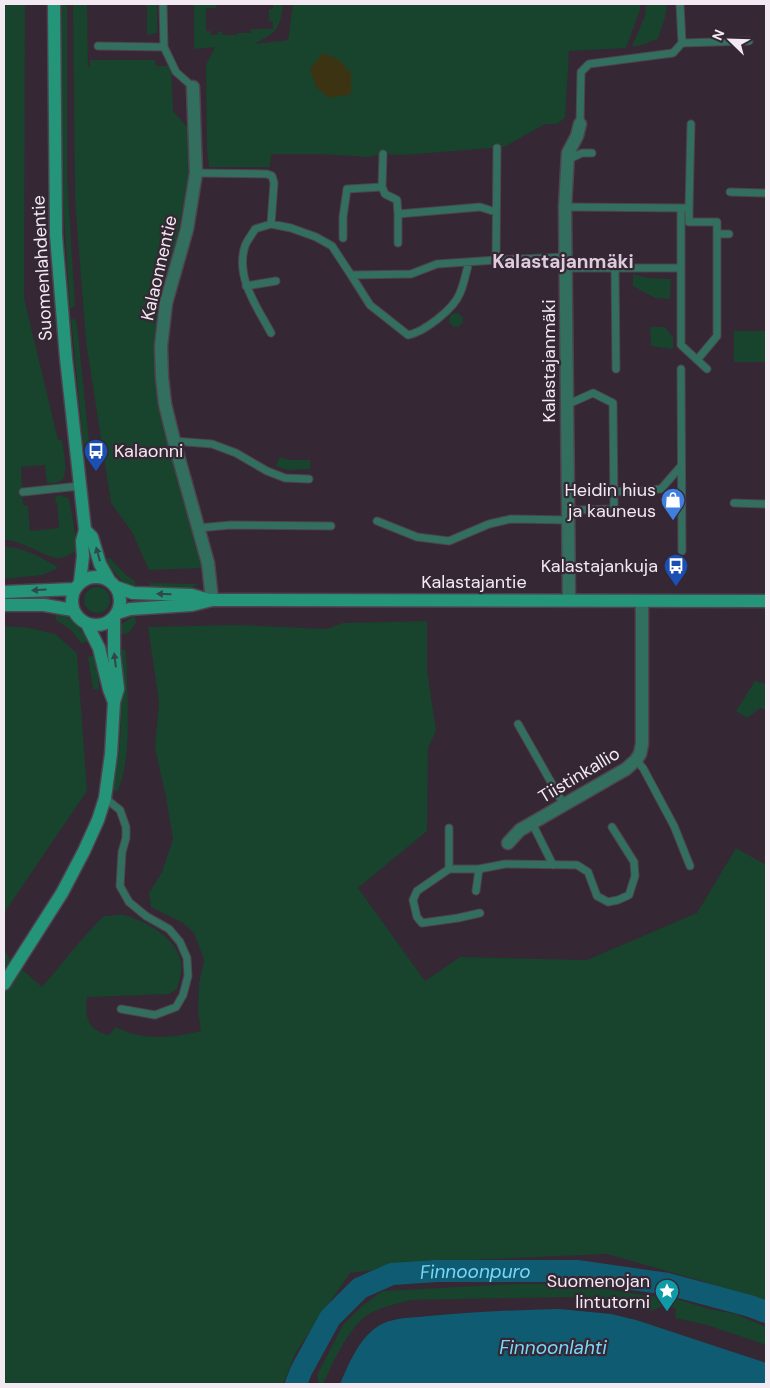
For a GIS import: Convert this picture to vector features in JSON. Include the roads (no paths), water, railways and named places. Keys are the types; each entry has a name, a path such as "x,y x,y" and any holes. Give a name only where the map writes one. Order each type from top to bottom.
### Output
{"main road":[{"name":"Suomenlahdentie","path":"54,4 56,235 65,349 85,530 82,541 83,556 77,585"},
{"name":"Suomenlahdentie","path":"85,530 92,538 100,564 112,584"},
{"path":"4,592 77,585 91,577 103,578 112,584 120,597 115,615 114,654 118,689 114,702 112,746 105,798 98,820 84,851 62,893 4,984"},
{"name":"Kalastajantie","path":"112,584 133,593 192,595 212,600 766,601"},
{"path":"77,585 71,599 73,610 78,618 87,624 101,625 115,615"},
{"name":"Kalastajantie","path":"115,615 130,608 192,605 212,600"},
{"path":"4,605 44,605 73,610"},
{"path":"87,624 99,648 108,689 114,702"}],"street":[{"name":"Kalaonnentie","path":"193,87 196,173 187,228 166,303 161,346 162,377 174,441 208,564 212,600"},
{"name":"Kalastajanmäki","path":"569,600 571,515 566,207 568,153 577,136 580,124"},
{"name":"Tiistinkallio","path":"508,843 520,830 626,769 640,754 642,744 642,601"}],"lane":[{"path":"163,4 164,47 176,72 193,87"},
{"path":"580,124 581,72 589,64 673,53 682,43 680,4"},
{"path":"682,43 750,41"},
{"path":"98,46 164,47"},
{"path":"691,124 689,222 717,222 717,336 697,360"},
{"path":"496,260 497,148"},
{"path":"568,160 582,153 592,153"},
{"path":"383,154 382,188 385,194 397,200 398,242"},
{"path":"196,173 267,174 272,176 274,183 271,224"},
{"path":"343,238 346,189 382,188"},
{"path":"730,192 766,192"},
{"path":"398,214 480,207 496,212"},
{"path":"566,207 689,208"},
{"path":"681,209 681,345 707,369"},
{"path":"271,333 246,286 243,266 245,246 255,229 271,224 291,228 316,237 332,246 370,305 408,335 421,330 438,318 457,299 461,292 469,262"},
{"path":"717,234 729,234"},
{"path":"351,275 411,274 437,264 496,260 566,263 615,268 681,268"},
{"path":"615,268 616,369"},
{"path":"246,286 276,281"},
{"path":"681,369 680,466 682,551"},
{"path":"377,521 417,537 449,541 489,524 511,519 571,515 614,509 613,403 593,393 573,402"},
{"path":"174,441 212,444 236,453 267,471 285,478 310,479"},
{"path":"614,492 661,489 680,466"},
{"path":"23,492 80,486"},
{"path":"734,503 766,504"},
{"path":"198,528 230,525 331,526"},
{"path":"518,724 564,805"},
{"path":"636,760 643,768 674,826 690,866"},
{"path":"105,798 120,810 126,827 120,886 129,902 146,916 168,929 180,942 187,958 188,976 183,996 176,1007 155,1015 121,1009"},
{"path":"532,824 553,865"},
{"path":"480,913 422,923 417,917 413,900 417,891 449,869 479,869 505,864 577,865 588,872 597,896 608,902 618,900 629,895 635,876 634,862 612,827"},
{"path":"449,828 449,869"},
{"path":"476,891 479,869"}],"water":[{"name":"Finnoonlahti","path":"559,1309 611,1314 636,1320 766,1363 766,1384 340,1384 359,1345 370,1332 389,1321 461,1313"}],"waterway":[{"name":"Finnoonpuro","path":"296,1384 301,1371 330,1318 360,1288 392,1274 437,1271 577,1271 668,1284 766,1312"}],"place":[{"name":"Kalaonni","path":"96,472"},
{"name":"Heidin hius ja kauneus","path":"673,521"},
{"name":"Kalastajankuja","path":"676,587"},
{"name":"Suomenojan lintutorni","path":"667,1312"}],"district":[{"name":"Kalastajanmäki","path":"563,261"}]}
